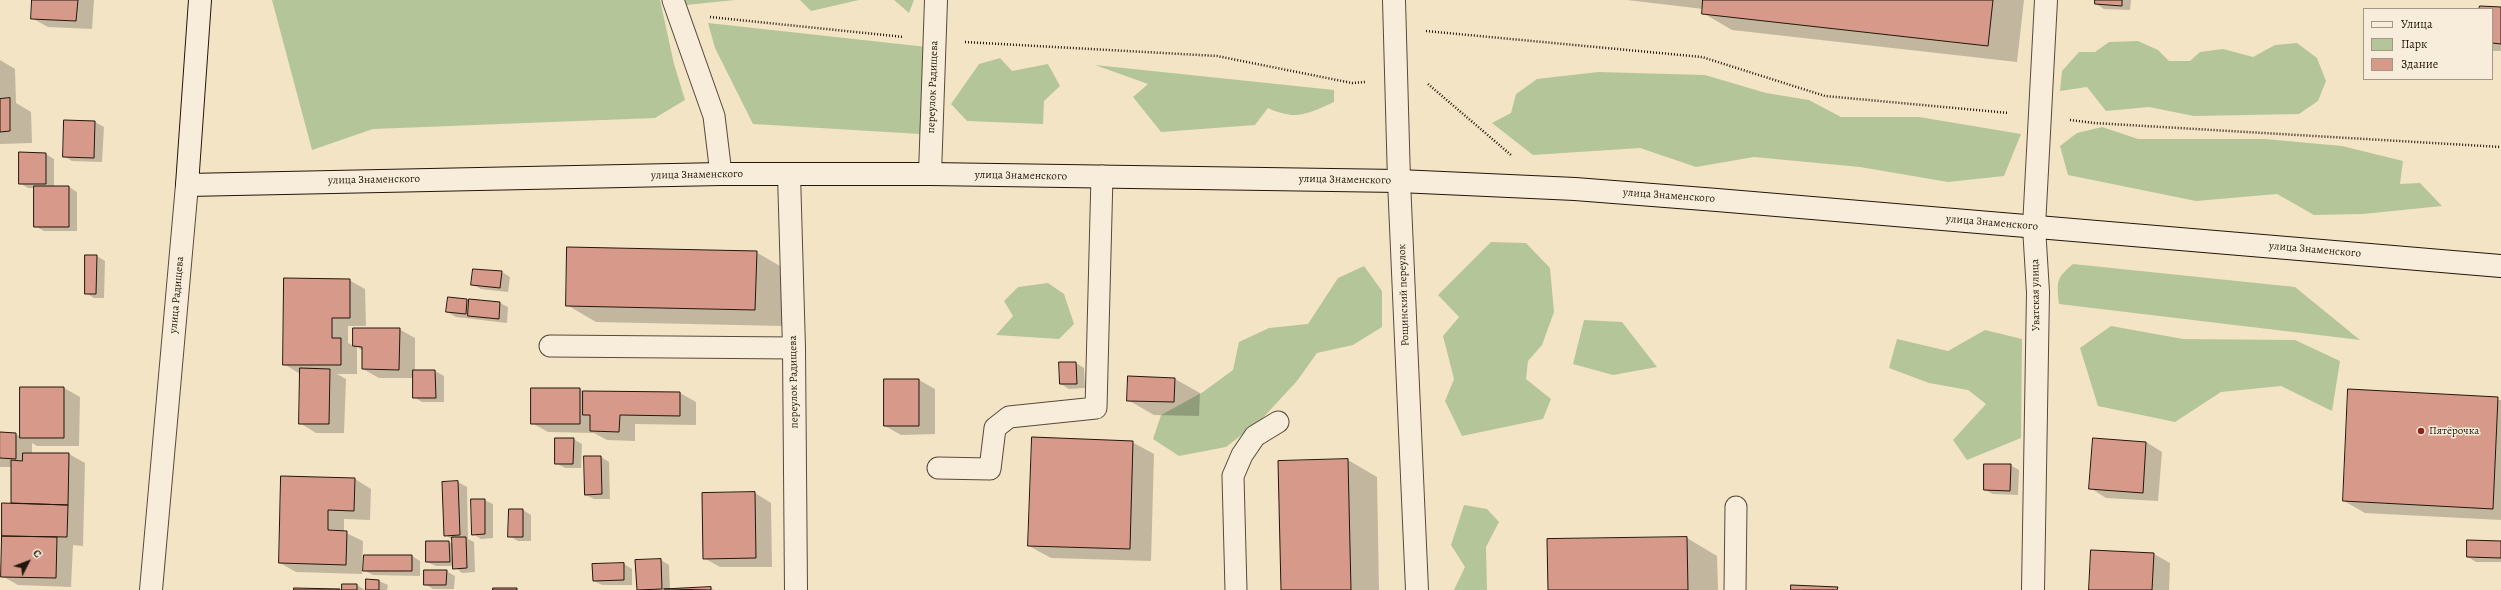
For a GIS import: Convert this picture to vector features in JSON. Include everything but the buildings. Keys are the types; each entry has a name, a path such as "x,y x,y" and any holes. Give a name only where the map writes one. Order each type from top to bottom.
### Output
{"main road":[{"name":"улица Радищева","path":"151,590 187,185 200,0"},
{"name":"переулок Радищева","path":"930,174 936,0"},
{"name":"Рощинский переулок","path":"1394,0 1398,181 1417,590"},
{"name":"Уватская улица","path":"2033,590 2038,292 2034,227 2046,0"},
{"name":"улица Знаменского","path":"187,185 721,174 930,174 1398,181 1575,189 2501,266"},
{"name":"переулок Радищева","path":"789,174 794,348 796,590"}],"lane":[{"path":"673,0 714,116 721,174"},
{"path":"938,468 990,469 996,428 1009,417 1096,408 1102,176"},
{"path":"550,346 794,348"},
{"path":"1236,590 1233,476 1242,454 1255,436 1278,422"},
{"path":"1735,590 1736,507"}],"path":[{"path":"682,24 714,16 912,38"},
{"path":"1424,37 1424,30 1702,57 1825,96 2014,113"},
{"path":"963,42 1217,56 1352,83 1371,82"},
{"path":"1423,80 1515,158"},
{"path":"2063,119 2094,123 2501,147"}],"green space":[{"path":"272,0 660,0 674,64 685,100 655,118 373,129 312,150"},
{"path":"685,0 735,0 686,5"},
{"path":"800,0 859,0 811,11"},
{"path":"894,0 914,0 909,13"},
{"path":"708,23 927,47 920,134 753,124 715,48"},
{"path":"2138,41 2158,50 2169,61 2190,61 2200,52 2223,49 2253,57 2275,45 2297,43 2317,58 2326,81 2318,101 2299,114 2194,116 2149,107 2106,111 2087,87 2060,91 2062,71 2079,52 2095,52 2109,42"},
{"path":"1000,58 1012,71 1048,64 1060,86 1044,101 1043,124 967,121 951,104 979,64"},
{"path":"1095,65 1334,90 1334,102 1309,113 1294,115 1278,112 1268,108 1255,125 1161,132 1133,97 1148,84"},
{"path":"1598,72 1705,75 1766,93 1809,100 1841,117 1919,117 2021,134 2004,176 1948,182 1860,167 1754,157 1696,167 1640,148 1533,155 1492,123 1511,113 1516,94 1537,79"},
{"path":"2102,127 2138,139 2265,139 2342,146 2403,161 2400,184 2420,183 2442,206 2363,214 2314,215 2277,194 2196,201 2068,175 2060,146 2077,133"},
{"path":"1491,242 1526,243 1550,268 1554,312 1542,345 1528,361 1526,379 1551,399 1543,419 1462,436 1445,401 1454,379 1443,336 1459,317 1438,295"},
{"path":"2073,264 2295,287 2360,340 2059,304 2058,281 2063,273"},
{"path":"1364,266 1382,291 1382,327 1353,345 1317,353 1297,381 1260,421 1226,447 1179,456 1153,439 1161,415 1203,392 1233,370 1239,342 1269,328 1308,324 1338,278"},
{"path":"1048,283 1064,294 1074,324 1059,339 996,335 1013,316 1004,301 1018,287"},
{"path":"1584,320 1622,322 1657,367 1613,375 1573,364"},
{"path":"2111,326 2183,339 2295,340 2340,361 2332,411 2281,386 2221,392 2175,422 2098,406 2080,348"},
{"path":"1985,330 2022,339 2021,438 1967,460 1953,440 1986,404 1968,390 1929,383 1889,368 1897,339 1948,351"},
{"path":"1464,505 1487,509 1499,522 1486,547 1487,590 1454,590 1465,567 1451,545"}],"place":[{"name":"Пятёрочка","path":"2421,431"}]}
